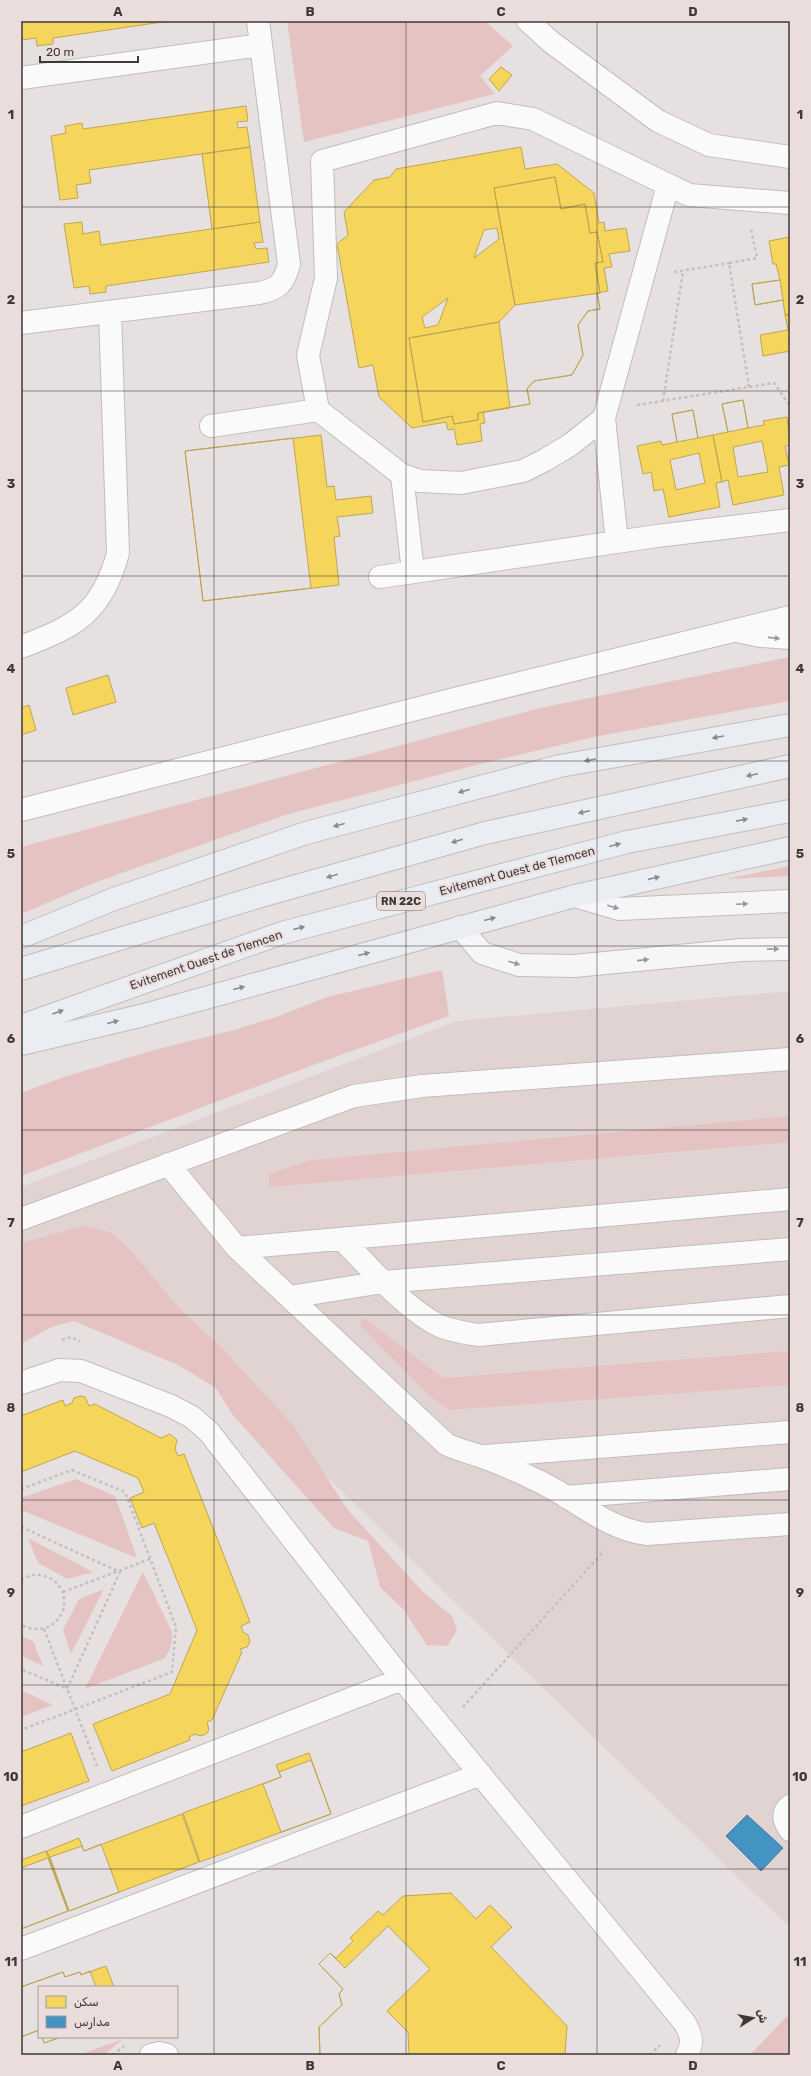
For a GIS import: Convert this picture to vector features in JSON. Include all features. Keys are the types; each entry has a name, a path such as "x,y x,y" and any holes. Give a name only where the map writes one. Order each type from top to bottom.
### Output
{"highway":[{"path":"21,937 114,899 306,834 560,766 790,724"},
{"path":"21,969 261,896 485,833 790,766"},
{"name":"Evitement Ouest de Tlemcen","path":"21,1026 282,933 627,842 790,811"},
{"path":"21,1044 140,1016 575,896 790,848"}],"main road":[{"path":"575,896 619,909 790,901"},
{"path":"460,927 482,953 519,965 574,966 741,950 790,949"}],"street":[{"path":"21,323 259,293 270,291 279,286 286,278 289,264 258,21"},
{"path":"528,21 552,42 658,121 709,145 790,157"},
{"path":"21,78 261,46"},
{"path":"606,414 570,445 523,471 461,483 420,482 402,475 318,410 308,355 326,278 322,161 497,113 533,119 689,195 790,203"},
{"path":"617,542 606,414 668,185"},
{"path":"21,648 57,633 82,617 95,605 105,590 115,565 118,553 110,312"},
{"path":"212,426 318,410"},
{"path":"402,475 413,572"},
{"path":"380,577 617,542 790,520"},
{"path":"21,810 732,630 790,617"},
{"path":"732,630 761,636 790,638"},
{"path":"21,1219 354,1096 422,1086 790,1059"},
{"path":"168,1164 237,1248 446,1444 460,1451 479,1456 539,1481 623,1529 648,1534 790,1524"},
{"path":"237,1248 790,1199"},
{"path":"342,1239 383,1282 424,1317 439,1326 458,1332 478,1335 790,1306"},
{"path":"290,1297 383,1282 790,1249"},
{"path":"21,1383 60,1370 81,1371 171,1406 192,1417 208,1432 402,1679 684,2022 690,2032 691,2039 691,2048 687,2055"},
{"path":"479,1456 790,1432"},
{"path":"566,1497 790,1479"},
{"path":"21,1827 402,1679"},
{"path":"21,1949 481,1774"},
{"path":"790,1806 784,1812 784,1818 790,1830"},
{"path":"151,2055 159,2053 167,2055"}],"path":[{"path":"643,277 757,258 745,200"},
{"path":"729,263 750,386"},
{"path":"663,401 683,271"},
{"path":"606,414 663,401 774,383 790,406"},
{"path":"21,1489 72,1470 125,1492 176,1627 172,1672 21,1730"},
{"path":"21,1527 120,1572"},
{"path":"462,1708 623,1529"},
{"path":"63,1592 120,1572 150,1559"},
{"path":"67,1689 120,1572"},
{"path":"21,1573 22,1579 38,1575 46,1576 53,1580 63,1592 64,1607 62,1614 52,1626 36,1630 21,1625"},
{"path":"44,1629 108,1793"},
{"path":"21,1669 67,1689"},
{"path":"650,2055 662,2043"}],"shaded area":[{"path":"287,21 485,21 513,46 480,76 495,94 304,142"},
{"path":"790,657 790,701 594,737 476,765 285,815 91,884 21,914 21,847 540,708"},
{"path":"790,866 790,876 726,879"},
{"path":"442,970 449,1016 324,1061 21,1176 21,1093 64,1077 154,1050 234,1030 279,1016 327,997"},
{"path":"790,991 790,1928 88,1242 21,1267 21,1187 457,1021"},
{"path":"790,1116 790,1142 269,1187 269,1174 311,1160"},
{"path":"84,1226 112,1233 133,1253 180,1309 220,1346 293,1425 347,1509 425,1594 452,1616 457,1630 447,1646 427,1645 403,1609 380,1587 368,1541 334,1528 232,1414 216,1388 178,1365 74,1321 52,1327 21,1344 21,1243"},
{"path":"364,1318 443,1378 790,1351 790,1385 450,1410 428,1395 360,1325"},
{"path":"76,1479 115,1496 137,1558 21,1510 21,1498"},
{"path":"28,1538 93,1572 68,1579 38,1563"},
{"path":"143,1572 172,1632 172,1642 169,1652 165,1658 85,1689"},
{"path":"104,1589 71,1654 63,1630 79,1599"},
{"path":"21,1636 33,1641 43,1666 21,1656"},
{"path":"21,1690 53,1705 21,1717"},
{"path":"787,2016 790,2019 790,2055 750,2055"},
{"path":"123,2039 104,2055 79,2055"}],"building: سكن":[{"path":"21,21 169,21 53,38 53,44 37,46 36,38 21,40"},
{"path":"501,67 512,75 499,91 489,79"},
{"path":"246,106 248,121 237,122 238,128 247,127 250,147 89,170 91,183 76,185 78,198 60,200 51,136 66,133 65,126 82,123 83,129"},
{"path":"250,147 260,222 212,229 202,154"},
{"path":"521,147 525,169 557,164 594,193 599,223 604,222 605,231 626,228 630,251 609,254 612,267 604,268 608,291 597,293 600,309 588,311 578,325 583,355 572,375 534,381 527,389 530,404 483,412 485,423 480,424 482,441 457,445 454,429 448,430 446,422 412,428 379,397 373,365 359,368 337,244 348,235 344,212 374,180 390,177 396,169","holes":["497,228 499,239 474,258 484,230","448,298 438,325 425,328 422,317"]},
{"path":"555,177 561,209 585,204 590,233 597,232 603,262 595,263 600,293 597,293 600,309 588,311 578,325 583,355 572,375 534,381 527,389 530,404 478,413 478,420 454,424 452,416 423,422 409,338 499,322 515,305 494,188"},
{"path":"555,177 561,209 585,204 590,233 597,232 603,262 595,263 600,293 515,305 494,188"},
{"path":"82,222 83,234 99,231 101,245 260,222 263,242 254,243 256,249 267,248 269,262 106,286 106,292 90,294 89,286 74,288 64,224"},
{"path":"790,237 790,315 785,315 783,300 755,305 752,284 780,280 776,264 773,264 769,241"},
{"path":"780,280 783,300 755,305 752,284"},
{"path":"790,314 790,351 763,356 760,335 788,330 785,315"},
{"path":"499,322 510,408 478,413 478,420 454,424 452,416 423,422 409,338"},
{"path":"743,400 748,428 764,425 763,421 787,417 790,445 785,446 789,465 779,467 784,495 733,505 728,480 722,482 713,435 728,432 722,404"},
{"path":"743,400 748,428 728,432 722,404"},
{"path":"693,410 698,438 677,442 672,414"},
{"path":"693,410 698,438 713,435 722,482 716,483 720,507 669,517 663,489 654,491 651,472 643,474 637,446 661,441 662,445 677,442 672,414"},
{"path":"321,435 327,487 334,486 336,500 371,496 373,513 337,517 340,536 334,537 339,585 203,601 185,451"},
{"path":"293,438 311,588 203,601 185,451"},
{"path":"762,441 768,472 738,477 733,447"},
{"path":"699,453 705,483 676,490 670,460"},
{"path":"108,675 116,702 73,715 66,688"},
{"path":"29,705 36,730 21,735 21,708"},
{"path":"80,1396 85,1397 89,1406 95,1404 161,1438 170,1434 177,1440 175,1449 178,1456 184,1454 250,1622 241,1626 243,1632 248,1635 250,1642 247,1647 240,1649 242,1652 212,1720 207,1722 209,1730 206,1734 200,1736 195,1734 189,1737 190,1740 112,1771 93,1724 170,1694 197,1630 154,1523 142,1528 130,1498 144,1492 138,1478 75,1451 21,1472 21,1416 63,1400 65,1406 72,1403 74,1398"},
{"path":"71,1733 89,1781 21,1806 21,1752"},
{"path":"309,1753 331,1814 200,1862 183,1813 281,1777 276,1765"},
{"path":"311,1760 331,1814 281,1832 263,1784 281,1777 279,1772"},
{"path":"182,1814 199,1862 69,1911 47,1851 79,1838 84,1851"},
{"path":"101,1844 119,1892 69,1911 50,1857 82,1846 84,1851"},
{"path":"46,1851 68,1911 21,1929 21,1860"},
{"path":"48,1858 68,1911 21,1929 21,1868"},
{"path":"451,1893 476,1919 490,1905 512,1927 491,1947 567,2026 565,2055 320,2055 319,2027 342,2005 339,1994 343,1989 319,1964 330,1953 336,1958 353,1941 350,1938 378,1911 383,1915 403,1896"},
{"path":"388,1926 430,1969 387,2011 408,2032 409,2055 320,2055 319,2027 342,2005 339,1994 343,1989 319,1964 330,1953 345,1968"},
{"path":"106,1966 114,1986 38,1986 38,2030 21,2037 21,1987 63,1972 65,1977 80,1972 81,1975"},
{"path":"90,1971 96,1986 38,1986 38,2030 21,2037 21,1987 63,1972 65,1977 80,1972 81,1975"},
{"path":"42,2038 58,2038 44,2043"},
{"path":"42,2038 58,2038 44,2043"}],"building: مدارس":[{"path":"747,1815 783,1848 761,1871 726,1836"}]}
